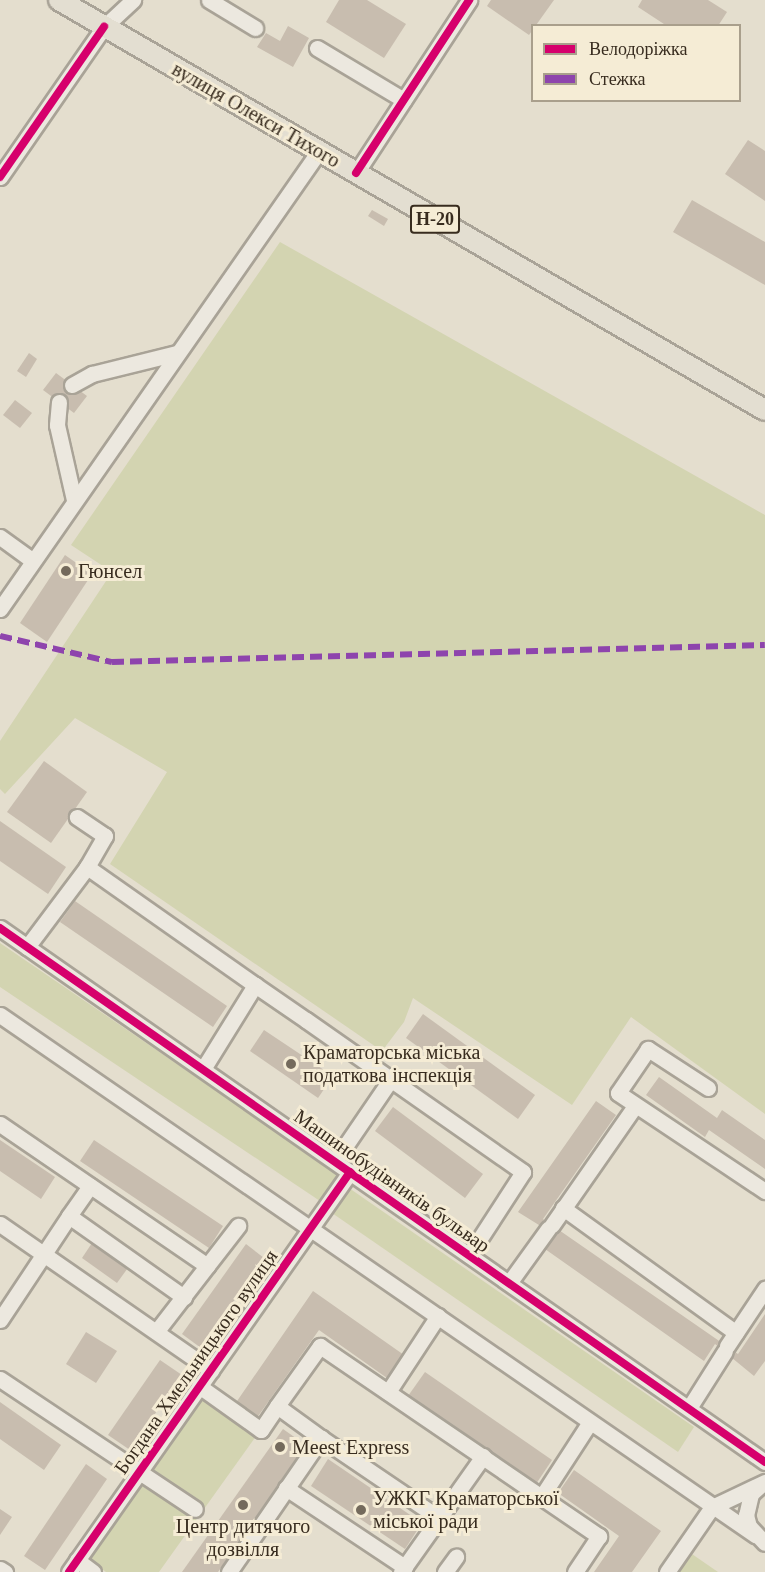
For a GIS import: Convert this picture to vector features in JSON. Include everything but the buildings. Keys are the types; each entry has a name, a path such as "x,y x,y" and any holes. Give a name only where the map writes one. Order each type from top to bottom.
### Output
{"main road":[{"name":"вулиця Олекси Тихого","path":"58,0 765,410"}],"street":[{"path":"0,177 104,27 133,0"},
{"path":"209,0 255,28"},
{"path":"356,173 469,0"},
{"path":"317,48 404,100"},
{"path":"0,609 319,151"},
{"path":"72,385 92,374 177,353"},
{"path":"59,402 57,425 74,500"},
{"path":"0,537 32,560"},
{"path":"27,947 87,867 105,837 77,817"},
{"path":"87,867 523,1172 469,1255"},
{"name":"Машинобудівників бульвар","path":"0,928 765,1462"},
{"path":"203,1070 255,985"},
{"path":"0,1015 762,1541"},
{"path":"708,1088 648,1049 618,1093 765,1191"},
{"path":"335,1161 391,1079"},
{"path":"509,1282 635,1106"},
{"path":"0,1124 207,1266"},
{"name":"Богдана Хмельницького вулиця","path":"73,1566 350,1172"},
{"path":"0,1320 90,1186"},
{"path":"563,1208 729,1344"},
{"path":"69,1216 184,1297"},
{"path":"0,1224 211,1370"},
{"path":"156,1332 238,1226"},
{"path":"689,1408 765,1289"},
{"path":"388,1392 438,1316"},
{"path":"199,1386 261,1430 320,1346 599,1536 575,1572"},
{"path":"0,1379 195,1509"},
{"path":"277,1406 439,1518"},
{"path":"542,1496 590,1422"},
{"path":"229,1572 321,1438"},
{"path":"286,1488 403,1569 483,1456"},
{"path":"667,1572 712,1507 765,1482"},
{"path":"762,1541 749,1526 747,1504 751,1494 765,1482"},
{"path":"445,1572 456,1557"},
{"path":"73,1566 93,1572"},
{"path":"0,1569 4,1572"}],"green space":[{"path":"280,242 765,515 765,1114 631,1017 572,1105 413,998 404,1022 382,1051 110,864 167,772 75,718 5,794 0,789 0,741 112,572 71,545"},
{"path":"0,943 338,1174 320,1201 0,987"},
{"path":"349,1188 694,1427 678,1452 332,1213"},
{"path":"206,1394 259,1432 159,1572 106,1572 88,1559"},
{"path":"689,1552 718,1572 675,1572"}],"marked path":[{"path":"0,636 112,662 765,645"}],"cycle path":[{"path":"356,173 469,0"},
{"path":"0,177 104,27"},
{"path":"0,928 765,1462"},
{"path":"69,1572 350,1172"}],"place":[{"name":"Гюнсел","path":"66,571"},
{"name":"Краматорська міська податкова інспекція","path":"291,1064"},
{"name":"Meest Express","path":"280,1447"},
{"name":"Центр дитячого дозвілля","path":"243,1505"},
{"name":"УЖКГ Краматорської міської ради","path":"361,1510"}]}
